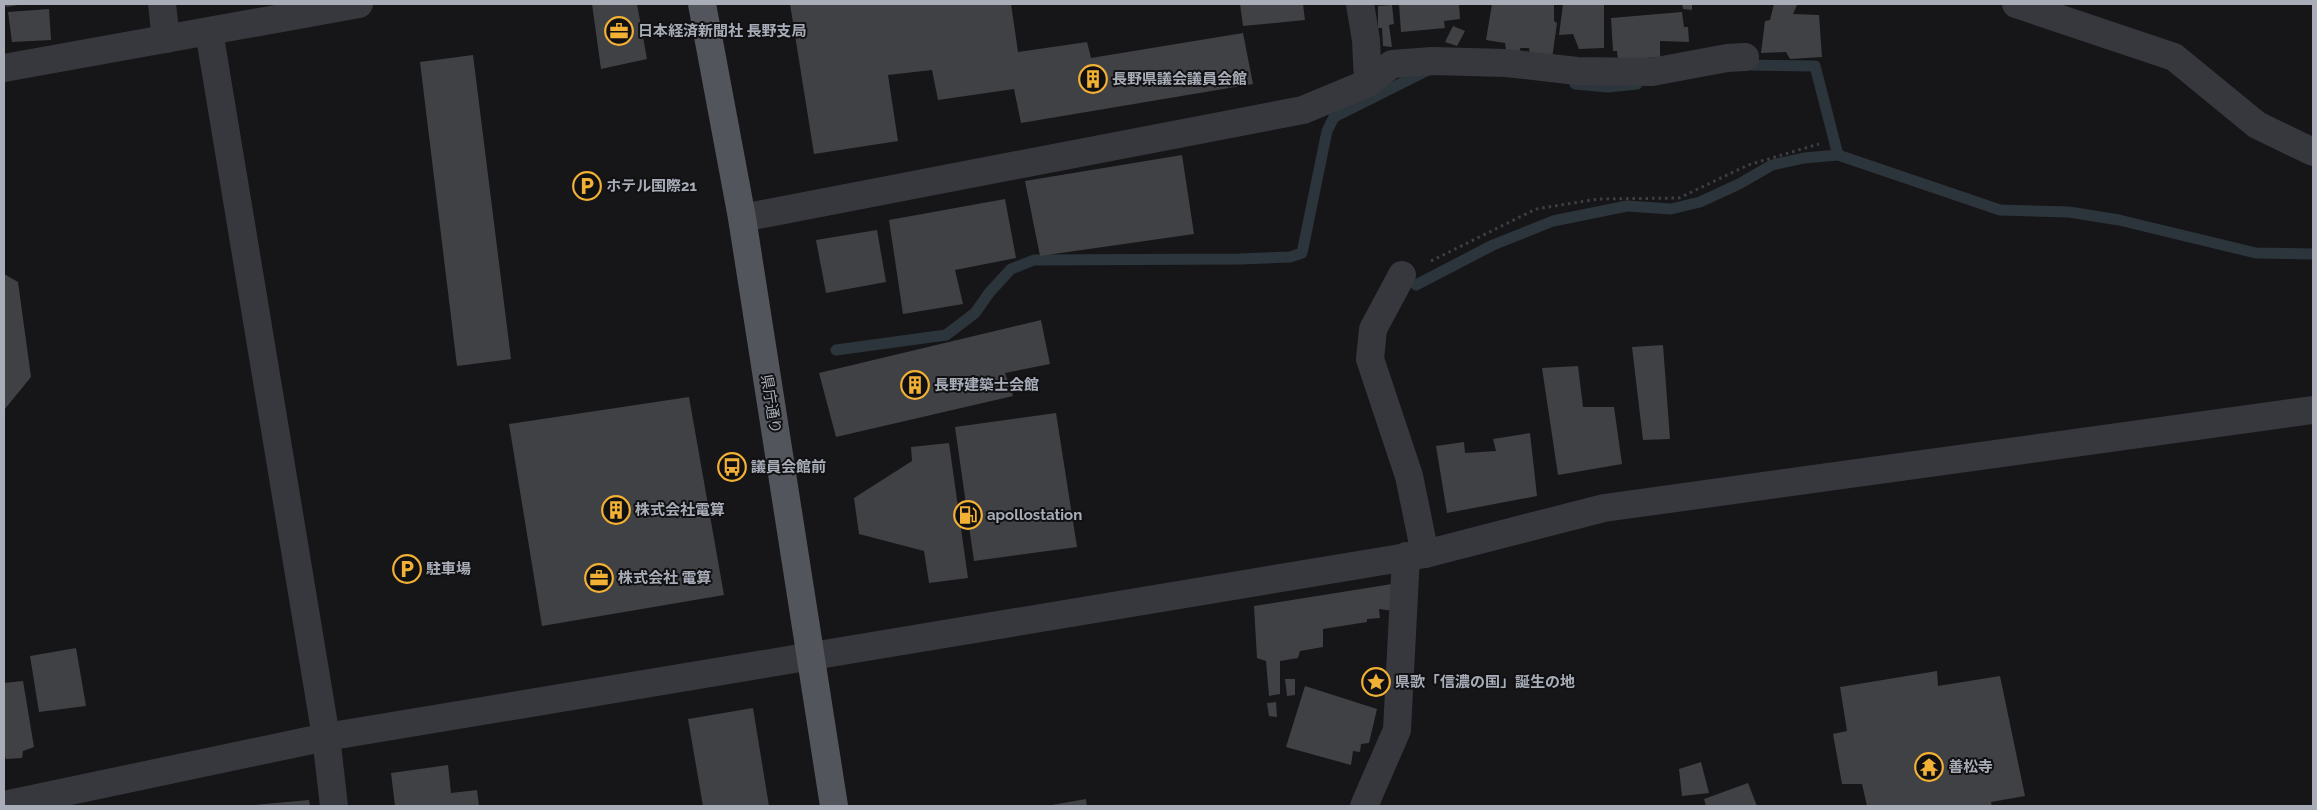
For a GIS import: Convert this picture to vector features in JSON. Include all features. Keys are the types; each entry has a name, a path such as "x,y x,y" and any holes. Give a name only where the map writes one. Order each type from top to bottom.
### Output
{"main road":[{"name":"県庁通り","path":"702,4 742,218 809,657 834,806"}],"street":[{"path":"162,4 166,39"},
{"path":"4,68 359,4"},
{"path":"1360,4 1366,40 1368,82"},
{"path":"2016,4 2174,57 2257,125 2313,152"},
{"path":"208,31 326,737 334,806"},
{"path":"742,218 1303,110 1368,82 1392,64 1432,61 1506,63 1577,71 1652,72 1727,58 1745,57"},
{"path":"1364,806 1397,730 1415,555 1409,476 1370,359 1373,329 1402,275"},
{"path":"4,805 33,803 326,737 1415,555 1604,508 2313,410"}],"path":[{"path":"1402,275 1536,209 1598,199 1679,198 1748,165 1819,144"}],"building":[{"path":"5,4 18,4 18,5 6,7"},
{"name":"日本経済新聞社 長野支局","path":"592,4 637,4 647,59 601,69"},
{"name":"長野県議会議員会館","path":"790,4 1011,4 1018,52 1087,42 1091,58 1243,33 1253,84 1021,123 1014,89 938,100 932,70 888,75 898,141 814,154"},
{"path":"1240,4 1303,4 1305,20 1243,26"},
{"path":"1399,4 1459,4 1460,19 1444,21 1445,28 1401,32"},
{"path":"1492,4 1554,4 1554,21 1557,23 1552,59 1530,56 1529,48 1520,48 1521,55 1507,55 1505,43 1486,40"},
{"path":"1563,4 1604,4 1604,48 1579,49 1573,34 1559,35"},
{"path":"1682,4 1692,4 1692,10 1683,9"},
{"path":"1774,4 1797,5 1793,14 1819,15 1822,57 1790,59 1786,52 1761,53 1765,21 1770,20"},
{"path":"1392,5 1394,24 1389,25 1392,47 1383,46 1382,28 1378,28 1378,6"},
{"path":"49,9 51,40 12,42 8,12"},
{"path":"1682,12 1684,27 1688,27 1689,42 1660,41 1660,57 1618,60 1617,51 1613,51 1611,18"},
{"path":"1453,26 1465,31 1457,46 1445,42"},
{"path":"473,55 511,359 457,366 420,62"},
{"path":"1182,155 1194,234 1040,256 1025,181"},
{"path":"1005,199 1016,258 955,270 963,304 903,314 889,220"},
{"path":"877,230 886,282 826,293 816,240"},
{"path":"4,274 18,282 31,377 4,410"},
{"name":"長野建築士会館","path":"1041,320 1050,364 1005,373 1013,396 836,437 819,373"},
{"path":"1663,345 1670,439 1643,440 1632,347"},
{"path":"1578,366 1583,407 1614,407 1622,464 1558,475 1542,368"},
{"name":"株式会社電算","path":"689,397 724,595 542,626 509,424"},
{"path":"1056,413 1077,547 974,561 955,427"},
{"path":"1530,433 1537,496 1447,513 1436,446 1464,442 1465,453 1496,451 1493,439"},
{"path":"949,443 968,578 929,583 924,551 859,534 854,498 912,461 911,447"},
{"path":"1392,584 1394,611 1379,609 1380,618 1323,629 1323,647 1300,651 1298,658 1280,661 1280,694 1269,696 1266,661 1257,658 1254,606"},
{"path":"76,648 86,706 39,712 30,656"},
{"path":"1937,671 1938,686 2000,676 2025,796 1991,802 1992,806 1867,806 1862,784 1842,784 1833,734 1847,731 1840,687"},
{"path":"1285,679 1295,679 1295,695 1287,696"},
{"path":"23,681 34,747 23,751 22,758 6,759 4,754 4,683"},
{"path":"1305,686 1377,709 1369,743 1361,744 1360,752 1353,751 1351,765 1286,747"},
{"path":"1276,702 1277,717 1269,716 1267,703"},
{"path":"753,708 769,806 703,806 688,719"},
{"path":"1701,762 1709,793 1682,796 1679,769"},
{"path":"448,765 451,793 477,790 479,806 395,806 391,773"},
{"path":"1748,783 1757,806 1706,806 1704,799"},
{"path":"1086,799 1087,806 1052,806 1052,805"},
{"path":"309,800 310,806 253,805"}],"waterway":[{"path":"1741,65 1815,66 1838,155"},
{"path":"836,350 946,335 975,313 989,293 1011,269 1034,260 1240,259 1290,257 1302,253 1327,131 1334,117 1428,70"},
{"path":"1575,84 1608,87 1637,84"},
{"path":"1416,285 1493,245 1553,221 1627,206 1671,209 1700,202 1739,184 1772,165 1804,158 1838,155 2000,210 2069,212 2119,220 2256,253 2313,254"}],"place":[{"name":"日本経済新聞社 長野支局","path":"619,31"},
{"name":"長野県議会議員会館","path":"1093,79"},
{"name":"ホテル国際21","path":"587,186"},
{"name":"長野建築士会館","path":"915,385"},
{"name":"議員会館前","path":"732,467"},
{"name":"株式会社電算","path":"616,510"},
{"name":"apollostation","path":"968,515"},
{"name":"駐車場","path":"407,569"},
{"name":"株式会社 電算","path":"599,578"},
{"name":"県歌「信濃の国」誕生の地","path":"1376,682"},
{"name":"善松寺","path":"1929,767"}]}
